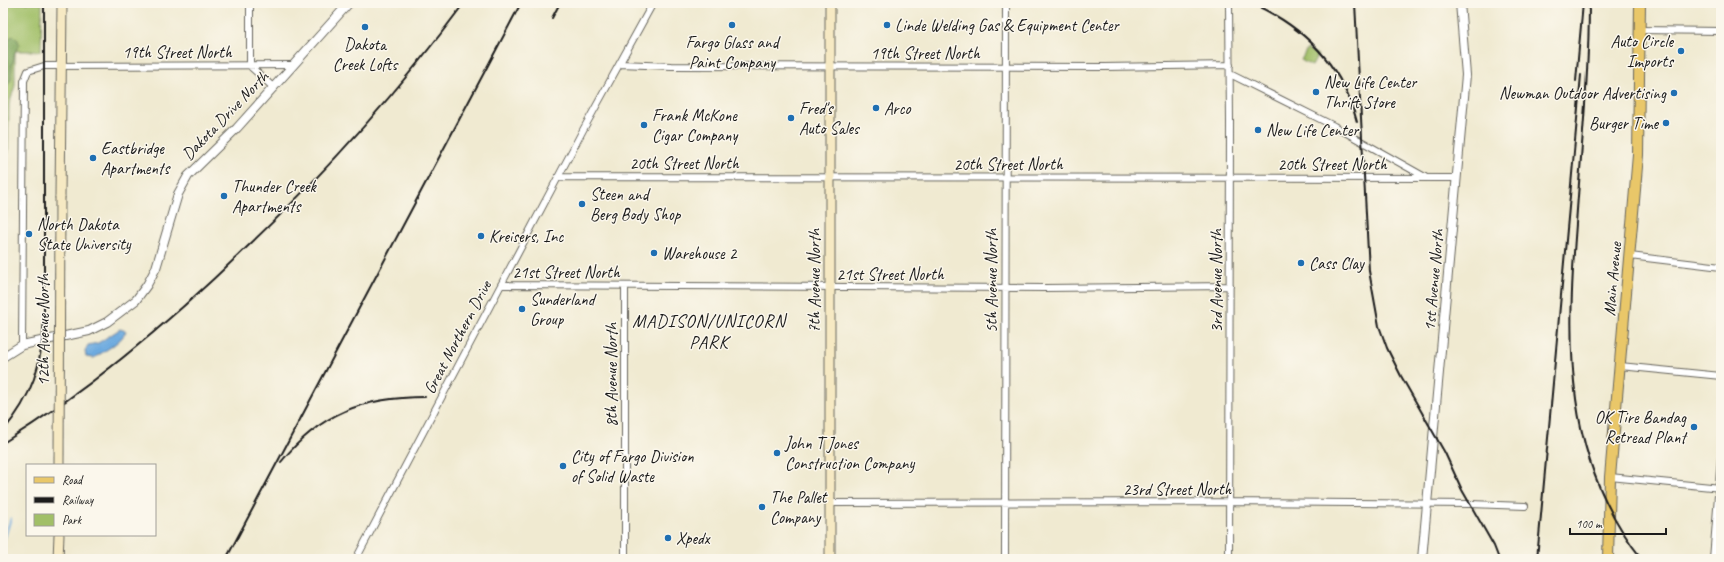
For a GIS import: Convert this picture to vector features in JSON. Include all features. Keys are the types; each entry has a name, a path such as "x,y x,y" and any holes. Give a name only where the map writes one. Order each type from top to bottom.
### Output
{"main road":[{"name":"12th Avenue North","path":"59,464 62,3"},
{"name":"7th Avenue North","path":"830,3 830,559"},
{"name":"Main Avenue","path":"1607,559 1610,477 1638,155 1640,3"},
{"path":"58,536 58,559"}],"street":[{"path":"250,3 250,66 274,88"},
{"name":"Dakota Drive North","path":"22,345 88,331 107,322 136,300 156,268 178,194 188,176 237,128 349,3"},
{"name":"Great Northern Drive","path":"356,559 559,176 653,3"},
{"name":"5th Avenue North","path":"1005,559 1006,3"},
{"name":"3rd Avenue North","path":"1228,3 1230,65 1229,559"},
{"name":"1st Avenue North","path":"1422,559 1466,75 1460,3"},
{"path":"1639,30 1721,30"},
{"name":"19th Street North","path":"620,64 671,66 1006,67 1230,65"},
{"name":"19th Street North","path":"22,345 24,81 28,71 36,67 61,66 293,65"},
{"path":"1230,74 1334,126 1426,178"},
{"name":"20th Street North","path":"559,176 830,178 1457,178"},
{"path":"1630,256 1721,267"},
{"name":"21st Street North","path":"501,285 830,288 1230,286"},
{"name":"8th Avenue North","path":"625,286 626,559"},
{"path":"3,357 22,345"},
{"path":"1620,366 1721,376"},
{"path":"1713,559 1720,488 1721,457"},
{"path":"1610,477 1720,488"},
{"name":"23rd Street North","path":"830,503 1229,502 1470,504 1525,506"}],"green space":[{"path":"3,3 42,3 41,51 15,51 15,86 9,104 8,154 3,157"},
{"path":"13,36 18,40 19,45 15,52 11,80 3,91 3,42"},
{"path":"1307,49 1318,55 1312,66 1301,60"}],"water":[{"path":"120,329 126,331 117,343 94,358 86,357 85,351 88,345 98,343"}],"waterway":[{"path":"3,543 11,518"}],"railway":[{"path":"3,431 22,405 29,392 38,365 43,335 44,3"},
{"path":"3,443 68,400 130,352 189,302 218,275 333,161 414,68 464,3"},
{"path":"226,559 521,3"},
{"path":"552,18 560,3"},
{"path":"1251,3 1288,24 1319,50 1342,83 1357,122"},
{"path":"1355,3 1369,271 1379,326 1387,348 1401,376 1445,453 1462,490 1494,546 1499,559"},
{"path":"1576,81 1583,3"},
{"path":"1589,3 1586,86 1571,313 1572,356 1576,399 1584,441 1597,482 1616,521 1642,559"},
{"path":"1537,559 1581,75"},
{"path":"281,462 311,431 345,411 382,400 425,397"}],"place":[{"name":"Fargo Glass and Paint Company","path":"732,25"},
{"name":"Linde Welding Gas & Equipment Center","path":"887,25"},
{"name":"Dakota Creek Lofts","path":"365,27"},
{"name":"Auto Circle Imports","path":"1681,51"},
{"name":"New Life Center Thrift Store","path":"1316,92"},
{"name":"Newman Outdoor Advertising","path":"1674,93"},
{"name":"Arco","path":"876,108"},
{"name":"Fred's Auto Sales","path":"791,118"},
{"name":"Burger Time","path":"1666,123"},
{"name":"Frank McKone Cigar Company","path":"644,125"},
{"name":"New Life Center","path":"1258,130"},
{"name":"Eastbridge Apartments","path":"93,158"},
{"name":"Thunder Creek Apartments","path":"224,196"},
{"name":"Steen and Berg Body Shop","path":"582,204"},
{"name":"North Dakota State University","path":"29,234"},
{"name":"Kreisers, Inc","path":"481,236"},
{"name":"Warehouse 2","path":"654,253"},
{"name":"Cass Clay","path":"1301,263"},
{"name":"Sunderland Group","path":"522,309"},
{"name":"OK Tire Bandag Retread Plant","path":"1694,427"},
{"name":"John T Jones Construction Company","path":"777,453"},
{"name":"City of Fargo Division of Solid Waste","path":"563,466"},
{"name":"The Pallet Company","path":"762,507"},
{"name":"Xpedx","path":"668,538"}],"district":[{"name":"MADISON/UNICORN PARK","path":"709,331"}]}
